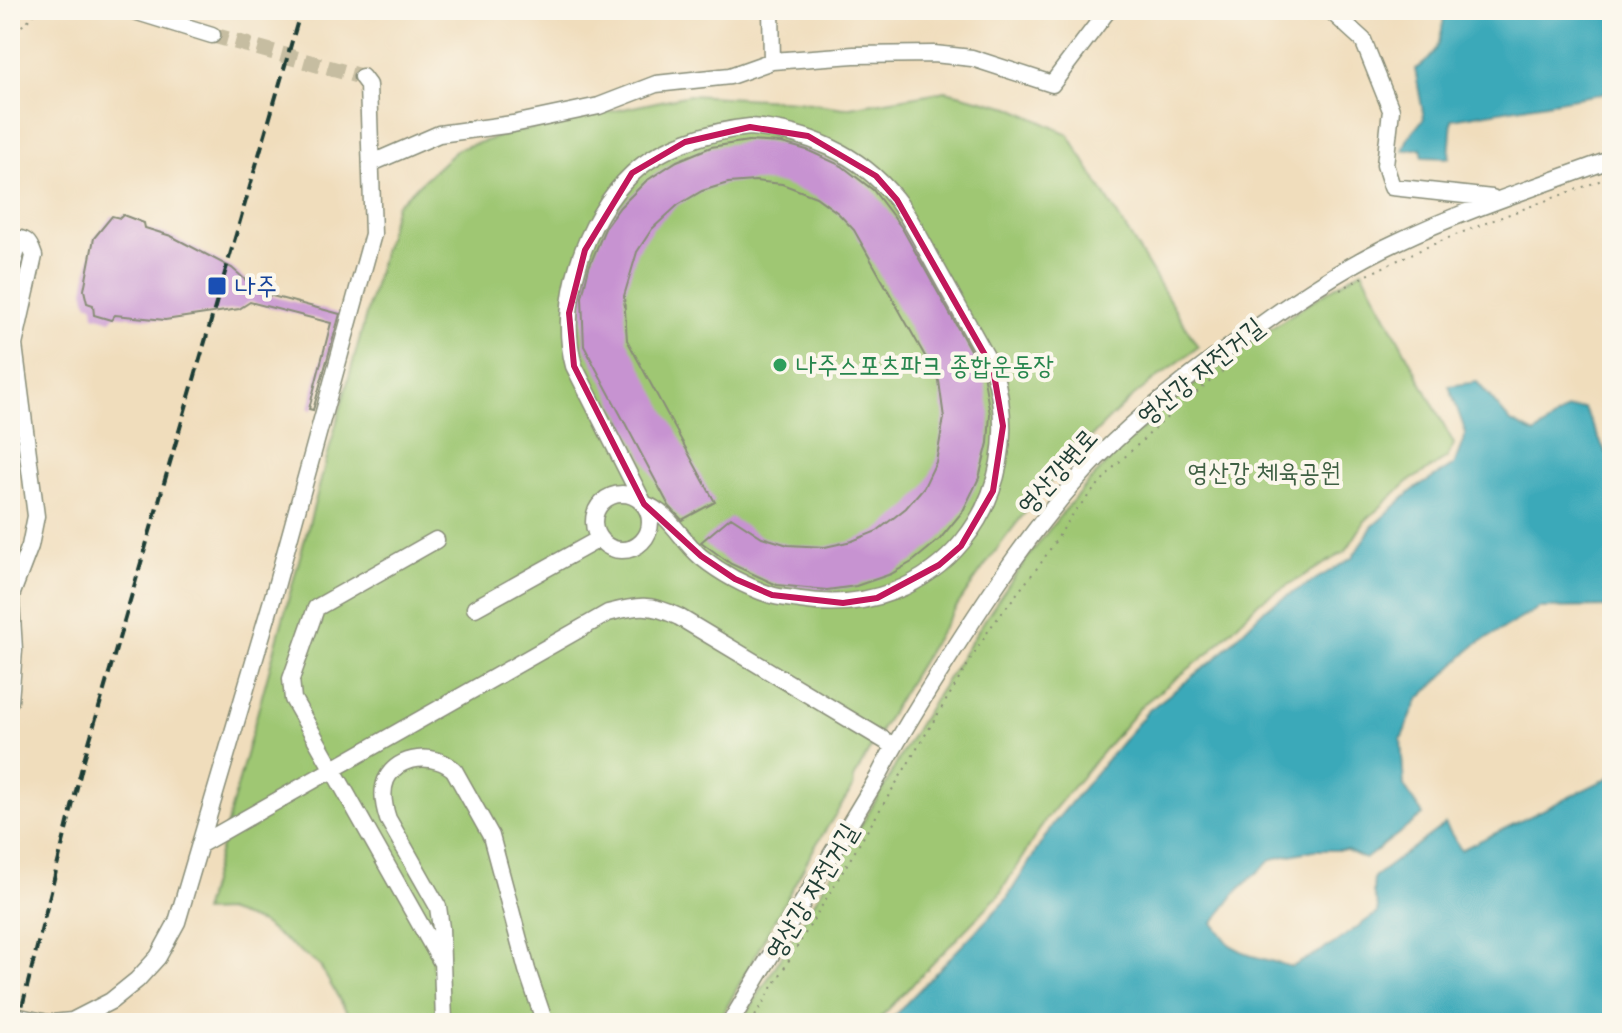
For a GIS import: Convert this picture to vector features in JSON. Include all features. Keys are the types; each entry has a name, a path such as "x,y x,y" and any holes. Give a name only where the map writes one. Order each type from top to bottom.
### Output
{"street":[{"path":"131,10 212,35"},
{"path":"771,10 772,61"},
{"path":"372,163 439,134 513,124 599,106 656,84 730,76 772,61 854,55 934,54 972,58 1052,84 1108,10"},
{"path":"1330,10 1363,40 1391,110 1385,165 1392,187 1492,198"},
{"path":"10,1015 50,1023 72,1021 111,1001 137,980 158,957 177,922 275,590 373,234 368,85 362,77"},
{"path":"644,504 584,389 569,346 569,313 576,277 597,221 632,173 685,142 707,134 750,127 808,136 876,176 897,200 993,369 1002,408 1003,447 993,491 981,518 961,546 913,582 877,598 819,603 772,595 735,579 701,556 665,517 644,504 630,495 612,496 595,514 595,531 599,539 613,549 639,545 649,530 648,512 644,504"},
{"name":"영산강변로","path":"730,1023 894,746 989,593 1031,536 1097,458 1172,391 1283,308 1358,262 1448,220 1612,159"},
{"path":"10,273 17,250 10,239 24,238 30,243 34,256 14,345 36,516 30,546 11,587 14,650 10,701"},
{"path":"475,608 599,539"},
{"path":"436,540 316,608 290,689 443,964"},
{"path":"201,844 608,613 647,606 679,617 894,746"},
{"path":"444,1023 438,907 388,819 384,806 386,781 405,762 418,759 446,763 454,770 491,836 527,970 545,1023"}],"path":[{"path":"10,37 39,10"},
{"path":"1334,294 1376,270 1435,244 1612,176"},
{"name":"영산강 자전거길","path":"751,1023 990,628 1041,563 1075,511 1115,466 1175,410 1232,364"}],"highlighted area":[{"path":"750,127 808,136 876,176 897,200 993,369 1003,426 993,491 961,546 939,565 877,598 843,603 772,595 735,579 701,556 644,504 574,366 569,313 585,250 632,173 685,142"}],"green space":[{"path":"946,91 1010,107 1068,134 1198,347 1134,396 1084,444 1009,533 975,580 912,677 718,1023 353,1023 320,966 261,923 226,911 203,912 396,205 458,149 511,133 689,95 797,101 844,108"},
{"name":"영산강 체육공원","path":"1362,270 1454,444 1447,458 1408,482 1365,521 1346,551 1259,602 1209,653 1142,705 1046,819 999,895 875,1023 741,1023 930,706 1043,537 1102,468 1192,386 1259,336"}],"water":[{"path":"1445,10 1612,10 1612,92 1452,119 1449,158 1423,157 1421,148 1403,151 1408,138 1424,118 1415,69 1435,51 1441,37"},
{"path":"1477,382 1511,422 1535,434 1567,409 1584,408 1606,453 1612,454 1612,607 1539,608 1475,645 1418,700 1401,739 1404,786 1423,815 1365,859 1346,850 1314,850 1272,859 1238,890 1213,923 1230,945 1249,955 1292,967 1332,945 1377,913 1374,877 1445,824 1461,850 1612,776 1612,1023 887,1023 1006,900 1053,824 1148,711 1214,660 1265,609 1352,558 1372,527 1413,490 1454,465 1466,433 1449,386"}],"building":[{"path":"748,141 782,143 807,150 842,166 873,190 902,228 983,373 990,414 988,443 979,478 963,511 940,539 912,562 891,574 856,586 827,590 777,585 731,564 701,542 731,517 762,537 788,545 825,547 852,541 877,531 906,508 924,487 936,462 944,418 939,381 854,230 838,213 816,197 782,184 755,181 728,183 702,191 678,205 652,229 637,252 624,296 627,340 715,502 682,520 669,506 584,346 582,297 589,267 606,226 620,207 646,181 677,161 711,147"},
{"path":"123,215 232,268 249,283 253,291 340,314 313,410 309,409 331,323 250,302 239,309 165,320 115,315 111,320 94,315 93,305 87,303 84,290 94,238 112,216 120,218"}],"tunnel":[{"path":"212,35 362,77"}],"railway":[{"path":"18,1023 83,763 301,10"}],"place":[{"name":"나주","path":"217,286"},
{"name":"나주스포츠파크 종합운동장","path":"780,365"}]}
